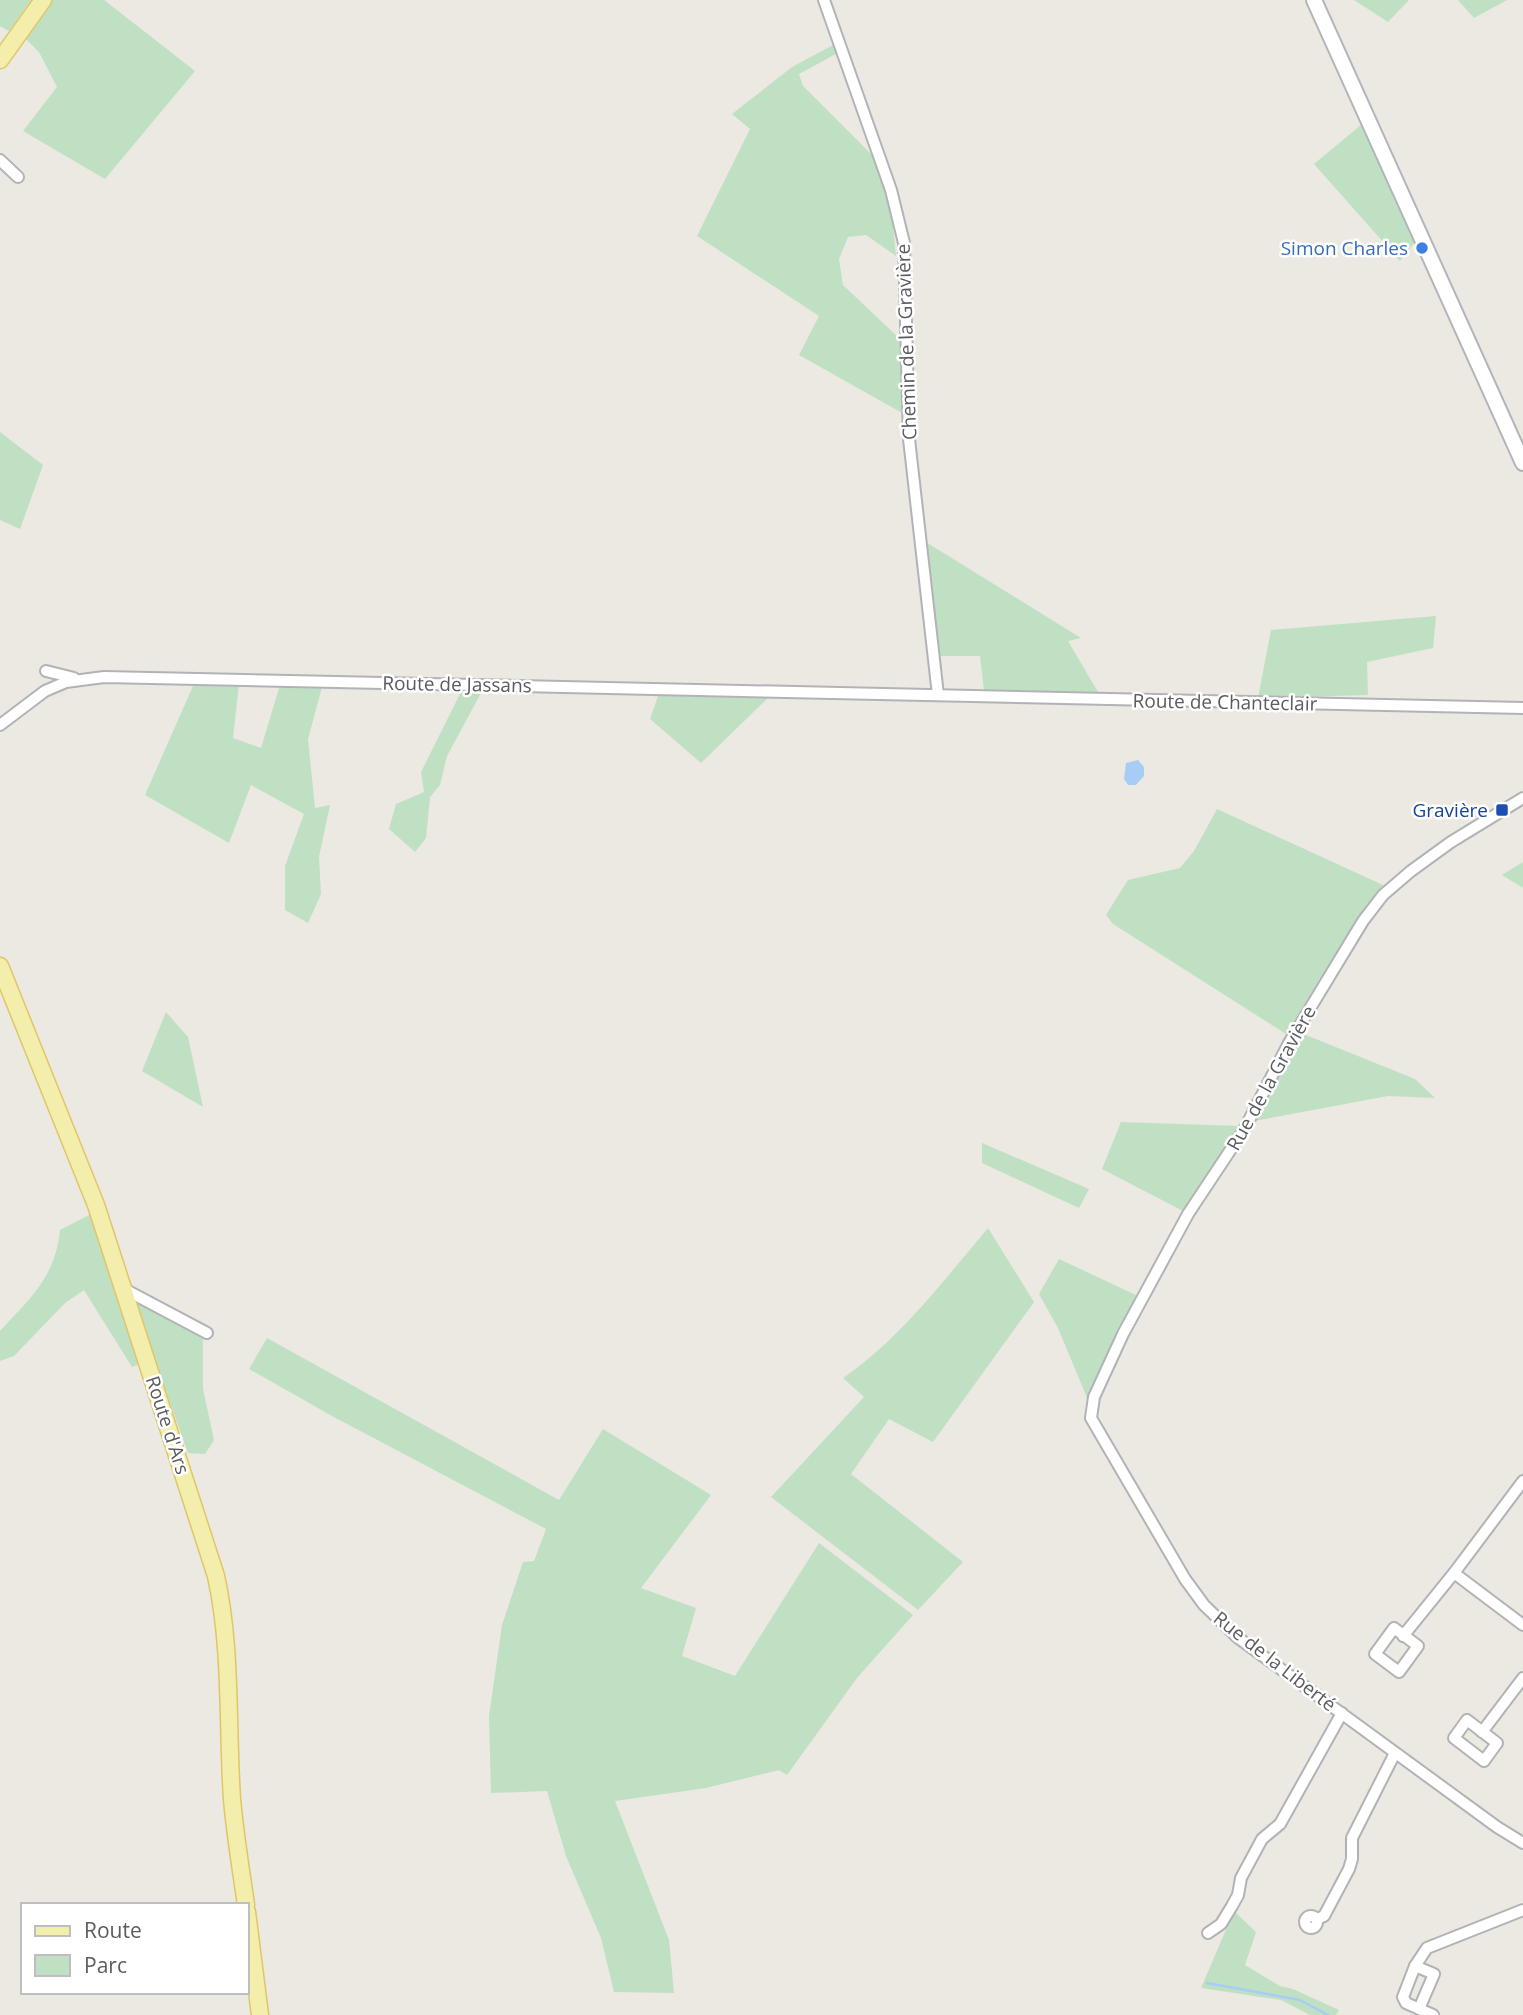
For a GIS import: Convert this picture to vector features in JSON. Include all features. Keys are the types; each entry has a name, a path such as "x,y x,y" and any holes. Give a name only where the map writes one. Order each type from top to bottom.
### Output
{"main road":[{"path":"0,60 43,0"},
{"name":"Route d'Ars","path":"0,966 96,1205 220,1594 232,1800 246,1903"},
{"path":"248,1920 260,2015"}],"street":[{"name":"Chemin de la Gravière","path":"824,0 891,190 904,243 909,439 932,695"},
{"path":"1314,0 1523,463"},
{"path":"0,160 18,177"},
{"path":"46,671 80,680"},
{"name":"Route de Jassans","path":"0,725 45,691 66,682 104,677 932,695"},
{"name":"Route de Chanteclair","path":"932,695 1523,708"},
{"name":"Rue de la Gravière","path":"1091,1418 1094,1397 1129,1322 1188,1214 1245,1128 1289,1043 1363,921 1383,895 1411,871 1451,842 1523,798"},
{"path":"124,1289 207,1333"},
{"name":"Rue de la Liberté","path":"1091,1418 1185,1579 1204,1605 1237,1637 1497,1827 1523,1843"},
{"path":"1404,1636 1523,1480"},
{"path":"1454,1573 1523,1625"},
{"path":"1482,1731 1523,1678"},
{"path":"1208,1933 1221,1924 1232,1906 1238,1895 1241,1878 1262,1839 1280,1824 1342,1713"},
{"path":"1317,1919 1324,1916 1349,1869 1352,1838 1395,1753"},
{"path":"1433,2015 1406,2003 1403,1997 1415,1966 1427,1948 1523,1910"},
{"path":"1415,1966 1434,1974 1419,2009"}],"green space":[{"path":"0,0 31,0 9,31 0,26"},
{"path":"51,0 104,0 195,71 105,179 23,131 57,87 39,52 25,38"},
{"path":"1354,0 1409,0 1388,22"},
{"path":"1458,0 1507,0 1474,18"},
{"path":"833,45 836,54 799,74 803,86 877,160 891,207 896,256 866,235 848,237 839,259 843,285 900,339 904,414 799,355 819,316 697,236 750,129 732,114 792,67"},
{"path":"1361,125 1417,239 1400,261 1314,164"},
{"path":"0,432 43,465 20,529 0,520"},
{"path":"921,539 1081,638 1068,641 1098,692 984,691 980,656 937,656"},
{"path":"1436,616 1433,648 1367,662 1368,695 1258,698 1271,630"},
{"path":"239,684 233,738 261,748 280,685 322,687 308,739 315,808 330,805 319,857 321,894 308,923 285,910 285,866 304,814 251,785 229,843 145,795 193,686"},
{"path":"462,690 481,693 447,756 440,785 430,797 426,838 415,852 389,829 396,804 424,792 421,772"},
{"path":"658,696 769,697 701,763 650,719"},
{"path":"1217,809 1383,885 1357,918 1286,1034 1113,924 1106,915 1128,880 1180,868 1194,851"},
{"path":"1523,862 1523,888 1502,875"},
{"path":"166,1012 188,1037 203,1107 142,1071"},
{"path":"1301,1033 1415,1079 1435,1098 1388,1096 1254,1121"},
{"path":"1121,1122 1239,1126 1185,1212 1102,1169"},
{"path":"982,1143 1089,1189 1079,1208 982,1163"},
{"path":"93,1213 142,1363 132,1367 84,1290 65,1303 14,1356 0,1361 0,1331 40,1286 53,1261 60,1230"},
{"path":"988,1228 1034,1302 933,1442 889,1419 851,1474 963,1562 918,1610 771,1497 864,1397 843,1378 864,1363 902,1327"},
{"path":"1059,1259 1138,1296 1105,1359 1088,1400 1058,1328 1039,1294"},
{"path":"133,1299 203,1339 203,1389 214,1440 205,1454 188,1453"},
{"path":"267,1338 559,1500 603,1429 711,1495 641,1588 696,1608 682,1656 735,1676 819,1543 913,1615 857,1678 787,1775 779,1770 706,1788 615,1801 669,1940 674,1993 614,1992 601,1938 566,1856 547,1791 491,1793 489,1716 502,1625 523,1562 534,1561 546,1529 249,1369"},
{"path":"1234,1911 1256,1932 1245,1965 1280,1986 1293,1989 1339,2010 1336,2015 1310,2015 1281,2000 1201,1988"}],"water":[{"path":"1138,760 1144,767 1144,776 1136,785 1128,785 1124,779 1126,763"}],"waterway":[{"path":"1207,1983 1300,2000 1328,2015"}],"place":[{"name":"Simon Charles","path":"1422,248"},
{"name":"Gravière","path":"1502,810"}]}
